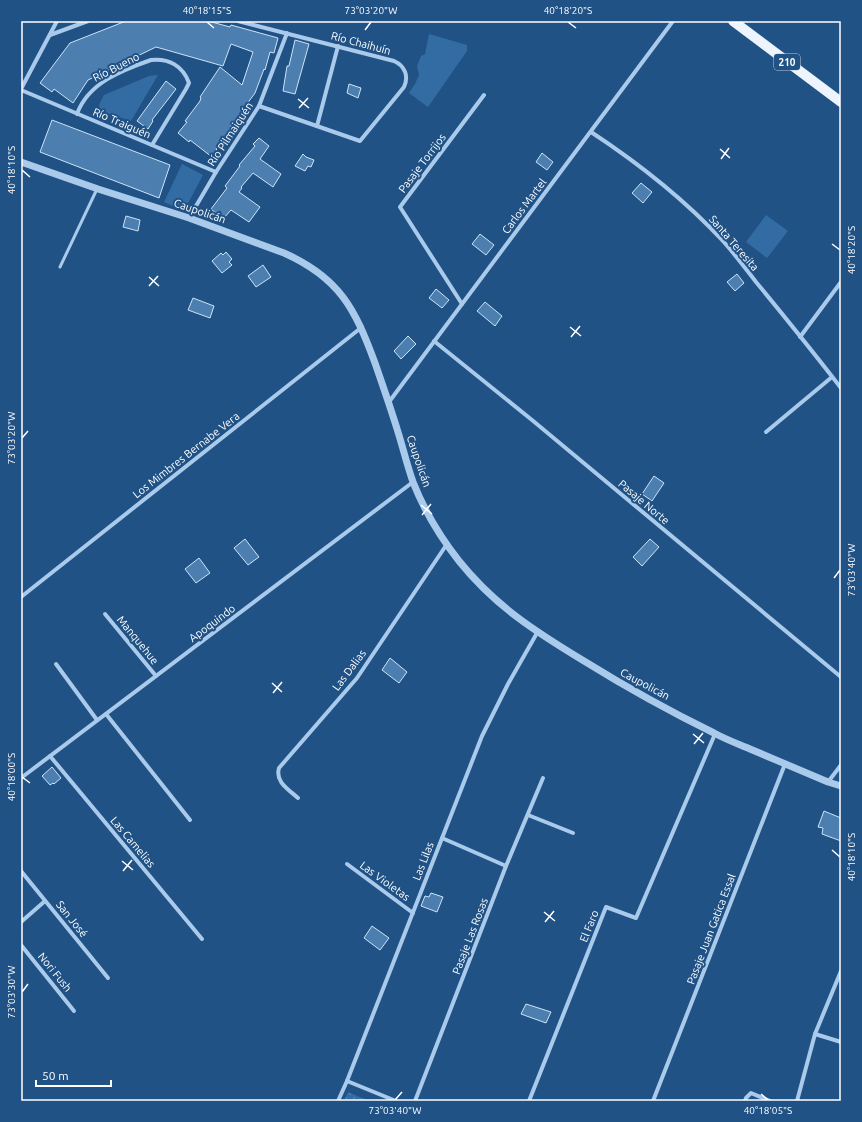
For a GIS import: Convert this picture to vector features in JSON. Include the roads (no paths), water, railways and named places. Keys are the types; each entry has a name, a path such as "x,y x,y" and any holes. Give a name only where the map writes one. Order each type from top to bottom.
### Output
{"main road":[{"name":"210","path":"733,21 841,102"}],"street":[{"path":"21,90 56,21"},
{"path":"49,35 88,21"},
{"name":"Río Chaihuín","path":"238,21 338,46 398,63 406,73 406,83 402,91 360,141 260,106"},
{"name":"Carlos Martel","path":"389,402 673,21"},
{"name":"Río Pilmaiquén","path":"189,218 216,172 260,106 287,33"},
{"path":"317,126 338,46"},
{"name":"Río Bueno","path":"76,114 79,106 87,94 110,78 151,60 158,59 171,62 182,70 189,83 152,145"},
{"name":"Río Traiguén","path":"21,90 216,172"},
{"name":"Pasaje Torrijos","path":"462,304 400,207 484,95"},
{"name":"Santa Teresita","path":"591,132 634,162 691,209 722,240 841,388"},
{"name":"Caupolicán","path":"21,162 98,189 189,218 284,253 317,271 338,291 355,314 362,327 389,402 413,482 426,510 447,544 473,578 488,593 520,621 537,633 613,679 715,734 828,782 841,786"},
{"path":"800,337 841,282"},
{"name":"Los Mimbres Bernabe Vera","path":"21,598 362,327"},
{"name":"Pasaje Norte","path":"434,341 532,420 841,677"},
{"path":"766,432 832,377"},
{"name":"Apoquindo","path":"21,778 413,482"},
{"name":"Las Dalias","path":"298,798 278,779 277,774 279,768 357,678 447,544"},
{"name":"Manquehue","path":"105,614 156,676"},
{"name":"Las Lilas","path":"338,1101 471,762 494,710 537,633"},
{"path":"56,664 97,720"},
{"path":"106,714 190,820"},
{"name":"El Faro","path":"529,1101 606,907 636,918 715,734"},
{"name":"Las Camelias","path":"50,756 202,939"},
{"name":"Pasaje Juan Gatica Essal","path":"653,1101 785,764"},
{"path":"828,782 841,765"},
{"name":"Pasaje Las Rosas","path":"415,1101 506,866 543,778"},
{"path":"528,815 573,833"},
{"path":"442,838 506,866"},
{"name":"Las Violetas","path":"347,864 413,913"},
{"name":"San José","path":"21,871 108,978"},
{"path":"21,922 45,901"},
{"name":"Nori Fush","path":"21,944 74,1011"},
{"path":"797,1101 815,1034 841,971"},
{"path":"815,1034 841,1042"},
{"path":"347,1081 396,1101"},
{"path":"745,1101 751,1093 770,1101"}],"lane":[{"path":"60,267 98,189"}]}
